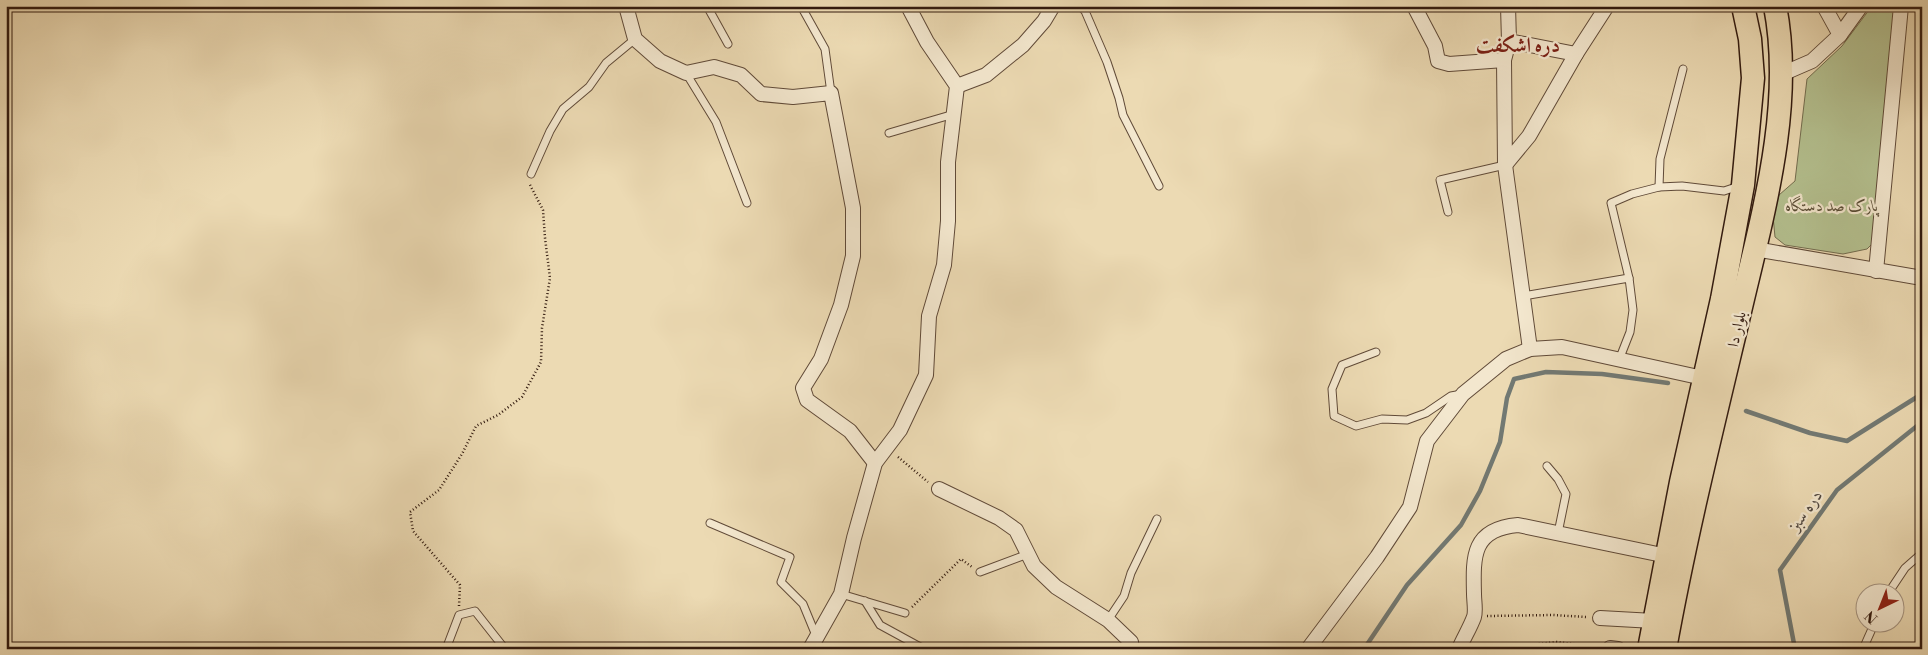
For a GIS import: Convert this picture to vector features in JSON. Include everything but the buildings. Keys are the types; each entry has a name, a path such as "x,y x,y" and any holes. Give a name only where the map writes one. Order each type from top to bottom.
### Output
{"main road":[{"name":"بلوار دا","path":"1665,649 1731,306 1753,78 1750,39 1742,6"},
{"name":"بلوار دا","path":"1648,649 1703,378 1755,249 1772,161 1782,74 1775,6"}],"street":[{"path":"626,6 635,39 660,61 686,74 714,67 741,75 761,94 793,97 831,93 853,208 853,256 841,305 821,359 803,388 807,400 850,431 874,463"},
{"path":"814,644 841,594 874,463 900,430 926,375 929,316 944,266 948,221 948,162 957,86 927,42 908,6"},
{"path":"957,86 986,75 1023,45 1044,21 1054,6"},
{"path":"1414,6 1435,46 1438,61 1449,64 1504,60"},
{"path":"1508,6 1509,41 1504,60 1505,165 1530,349"},
{"path":"1505,165 1529,136 1576,54 1608,6"},
{"path":"1824,6 1840,36"},
{"path":"1782,74 1812,61 1840,36 1862,6"},
{"path":"1876,271 1902,6"},
{"path":"1509,41 1576,54"},
{"path":"1755,249 1922,278"},
{"path":"1308,649 1377,558 1410,507 1427,441 1463,394 1506,359 1530,349 1562,347 1703,378"},
{"path":"939,489 999,518 1016,530 1034,566 1056,587 1108,620 1131,642 1132,649"},
{"path":"1459,649 1474,616 1473,573 1476,551 1482,539 1502,526 1518,525 1667,556"},
{"path":"1600,618 1654,621"}],"lane":[{"path":"707,6 728,44"},
{"path":"801,6 825,50 831,93"},
{"path":"1080,6 1085,11 1106,62 1123,115 1159,186"},
{"path":"531,174 550,131 563,110 589,86 606,63 635,39"},
{"path":"1659,187 1660,159 1683,69"},
{"path":"686,74 716,122 747,203"},
{"path":"889,133 954,114"},
{"path":"1448,212 1440,180 1505,165"},
{"path":"1619,360 1630,332 1633,310 1629,278 1611,203 1632,194 1659,187 1682,186 1724,191 1743,185"},
{"path":"1523,296 1629,278"},
{"path":"1376,352 1342,365 1332,389 1334,416 1356,426 1382,420 1407,420 1426,413 1451,396 1463,394"},
{"path":"1547,466 1558,479 1566,494 1558,533"},
{"path":"1108,620 1124,596 1131,573 1157,519"},
{"path":"710,523 790,557 781,582 803,604 814,644"},
{"path":"1896,582 1905,568 1922,553"},
{"path":"980,572 1028,554"},
{"path":"841,594 905,613"},
{"path":"865,601 880,625 924,649"},
{"path":"446,649 459,615 475,611 506,649"},
{"path":"1863,649 1871,632"}],"path":[{"path":"459,615 460,586 413,531 410,512 439,490 462,454 476,426 498,415 522,398 541,362 542,328 550,278 543,210 528,183 531,174"},
{"path":"887,447 922,478 939,489"},
{"path":"905,613 961,559 980,572"},
{"path":"1474,616 1553,615 1600,618"},
{"path":"1490,649 1557,642 1614,648"}],"green space":[{"name":"پارک صد دستگاه","path":"1872,6 1897,6 1873,243 1867,249 1843,254 1785,245 1775,237 1773,216 1779,195 1795,181 1807,79 1842,46"}],"waterway":[{"path":"1364,649 1407,585 1461,525 1480,491 1500,442 1507,398 1514,379 1546,372 1602,374 1668,383"},
{"path":"1746,411 1810,433 1847,441 1917,397 1922,397"},
{"name":"دره سبز","path":"1795,649 1780,570 1837,490 1922,422"}],"district":[{"name":"دره اشکفت","path":"1518,45"}]}
